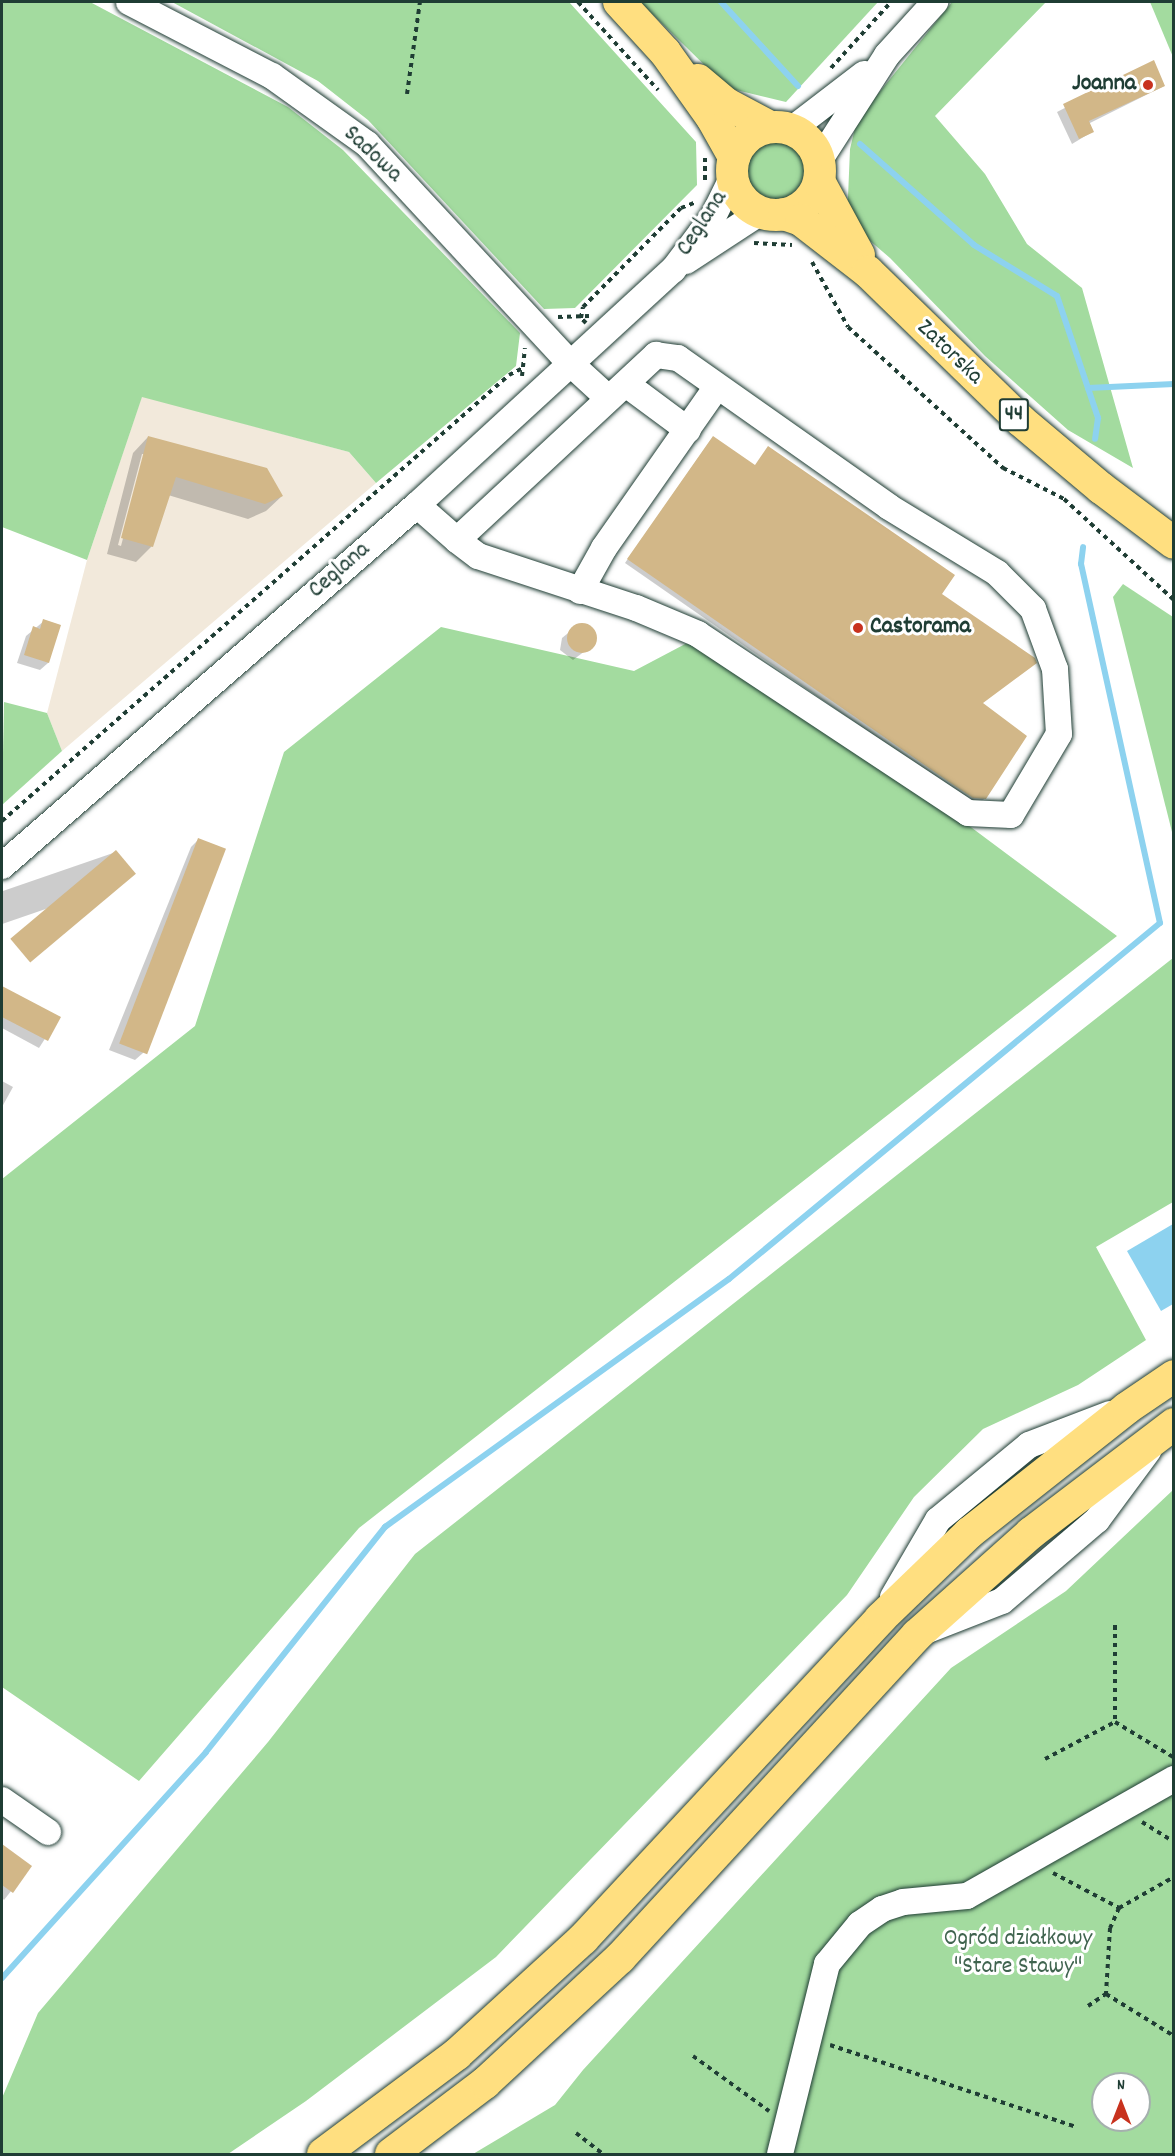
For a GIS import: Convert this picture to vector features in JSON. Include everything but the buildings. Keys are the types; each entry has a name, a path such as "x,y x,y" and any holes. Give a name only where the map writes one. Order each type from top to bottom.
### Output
{"main road":[{"name":"44","path":"619,2 665,52 712,118 724,163 742,199 773,213"},
{"name":"44","path":"665,52 728,104 804,137 819,171"},
{"path":"724,163 748,137 781,128"},
{"path":"773,213 806,202 819,171"},
{"name":"Zatorska","path":"819,171 868,272"},
{"name":"Zatorska","path":"773,213 801,220 868,272 945,351 1020,420 1173,543"},
{"path":"322,2154 458,2054 583,1939 880,1619 969,1533 1127,1408 1173,1376"},
{"path":"391,2154 485,2083 620,1958 917,1635 1031,1533 1167,1429"}],"street":[{"name":"Sadowa","path":"129,2 272,76 367,144 571,364 688,430"},
{"path":"819,171 887,55 935,2"},
{"path":"781,128 887,55"},
{"name":"Ceglana","path":"2,866 417,504 673,270 712,217 724,163"},
{"name":"Ceglana","path":"673,270 773,213"},
{"path":"417,504 457,540 478,556 636,608 698,634 968,813 1011,815 1059,734 1055,669 1033,609 998,573 889,507 716,388 678,358 656,355 457,540"},
{"path":"580,591 604,548 716,388"},
{"path":"780,2154 827,1964 860,1924 882,1909 903,1902 968,1896 1173,1779"},
{"path":"2,1800 48,1832"}],"path":[{"path":"407,94 420,2"},
{"path":"578,2 664,96"},
{"path":"824,76 891,2"},
{"path":"703,189 724,163"},
{"path":"698,196 694,203 700,207"},
{"path":"750,242 804,249"},
{"path":"810,259 848,327 1003,468 1064,499 1173,600"},
{"path":"549,316 581,318"},
{"path":"2,821 509,375 524,368"},
{"path":"1115,1625 1115,1722"},
{"path":"1115,1722 1173,1757"},
{"path":"1045,1759 1115,1722"},
{"path":"1121,1809 1173,1842"},
{"path":"1030,1860 1119,1908"},
{"path":"1106,1994 1110,1928 1119,1908 1173,1877"},
{"path":"1088,2006 1106,1994"},
{"path":"1106,1994 1173,2036"},
{"path":"809,2038 1077,2127"},
{"path":"693,2056 787,2124"},
{"path":"576,2133 603,2154"}],"shaded area":[{"path":"142,396 349,452 376,483 62,751 47,713 87,560"}],"green space":[{"path":"2,2 90,2 288,107 343,150 520,333 516,366 376,483 349,452 142,397 87,560 2,527"},
{"path":"172,2 569,2 696,142 697,185 575,308 544,309 368,120 318,81"},
{"path":"640,2 878,2 786,102 728,88"},
{"path":"952,2 1046,2 935,116 985,174 1027,244 1082,288 1133,468 1068,430 985,356 890,258 847,221 850,149 857,120"},
{"path":"1150,2 1173,2 1173,57"},
{"path":"774,140 795,149 804,170 795,191 774,200 753,191 744,170 753,149"},
{"path":"1123,584 1173,617 1173,836 1113,597"},
{"path":"441,627 634,671 689,642 964,822 1117,936 359,1528 139,1781 2,1687 2,1179 195,1026 284,752"},
{"path":"4,702 47,713 62,751 2,805"},
{"path":"1173,958 1173,1202 1096,1247 1146,1340 1078,1385 983,1429 914,1497 847,1595 496,1957 306,2101 228,2154 2,2154 2,2098 38,2013 268,1742 415,1554"},
{"name":"Ogród działkowy \"Stare Stawy\"","path":"1173,1490 1173,2154 473,2154 555,2105 583,2070 951,1668 1066,1591"}],"water":[{"path":"1173,1224 1173,1304 1161,1311 1127,1251"}],"waterway":[{"path":"721,2 798,86"},
{"path":"860,144 974,245 1057,296 1098,418 1095,439"},
{"path":"1088,388 1174,384"},
{"path":"2,1978 206,1752 385,1527 729,1279 1160,923 1081,564 1083,547"}],"place":[{"name":"Joanna","path":"1148,85"},
{"name":"Castorama","path":"858,628"}]}
